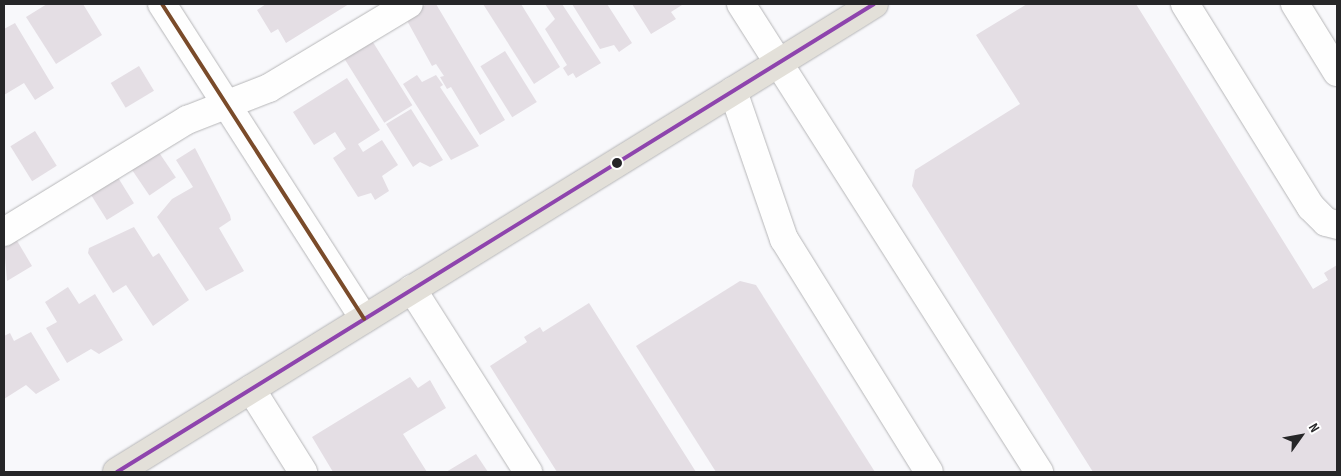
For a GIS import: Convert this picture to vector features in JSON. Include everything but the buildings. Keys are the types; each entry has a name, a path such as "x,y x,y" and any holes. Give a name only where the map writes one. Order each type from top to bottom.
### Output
{"main road":[{"path":"117,472 874,4"}],"street":[{"path":"162,4 364,319"},
{"path":"4,232 187,120 269,88 409,4"},
{"path":"741,4 1039,472"},
{"path":"1185,4 1311,207 1326,222 1337,225"},
{"path":"1295,4 1337,72"},
{"path":"733,91 784,239 929,472"},
{"path":"412,289 528,472"},
{"path":"251,389 303,472"}],"transit line":[{"path":"162,4 364,319"},
{"path":"117,472 874,4"}]}
